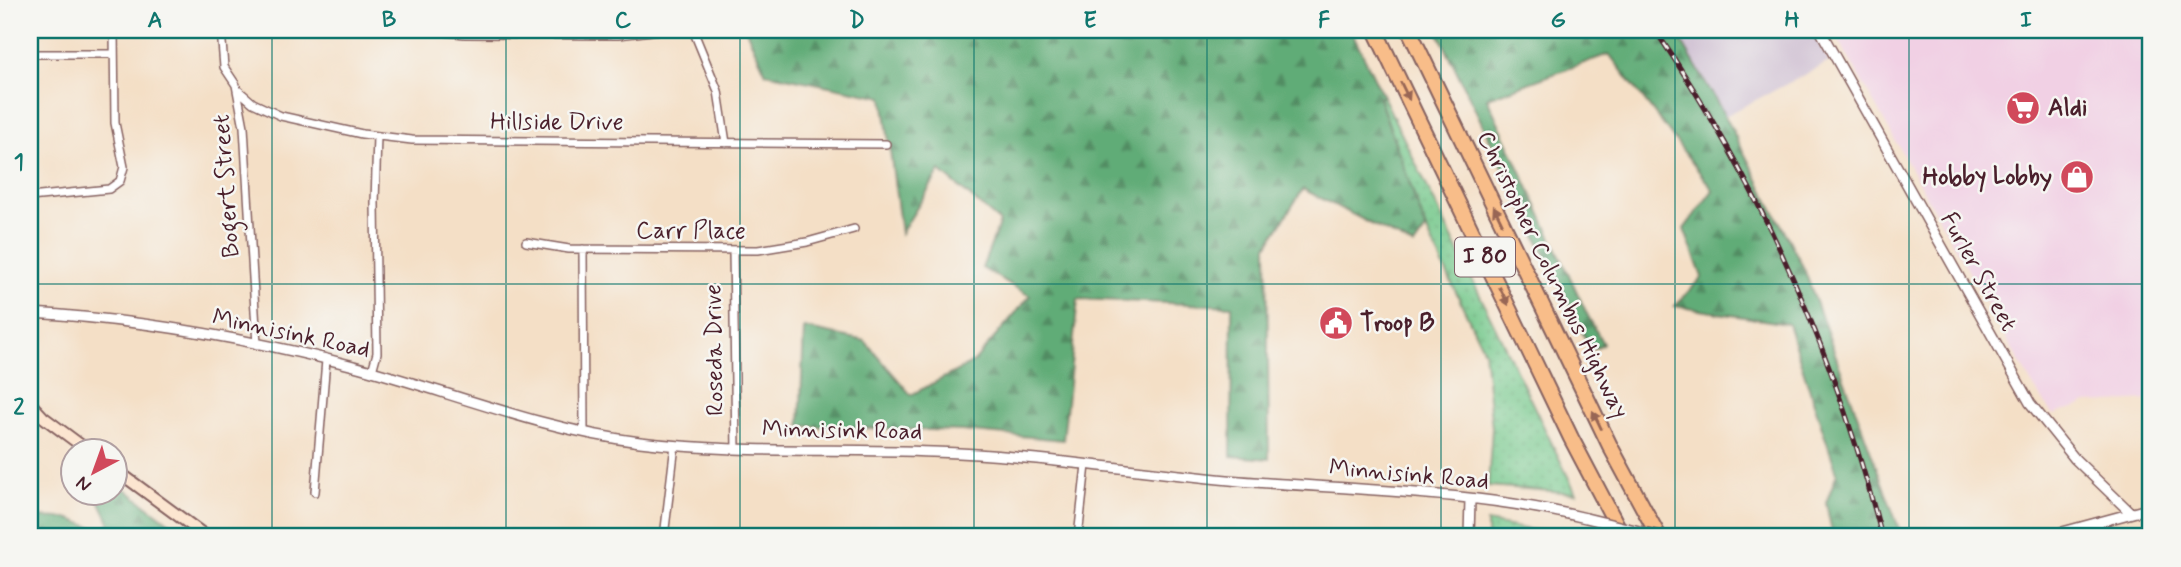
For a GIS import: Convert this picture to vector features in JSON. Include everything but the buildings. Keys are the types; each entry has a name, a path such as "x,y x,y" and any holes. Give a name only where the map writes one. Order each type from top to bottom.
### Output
{"highway":[{"name":"I 80","path":"1375,30 1571,438 1623,537"},
{"name":"Christopher Columbus Highway","path":"1409,30 1604,435 1661,537"}],"main road":[{"path":"30,403 43,417 71,438"},
{"path":"130,480 207,537"}],"street":[{"path":"30,197 109,189 120,181 124,167 115,123 114,30"},
{"name":"Bogert Street","path":"221,30 224,67 238,90 244,127 257,345"},
{"path":"424,30 464,34 618,35 661,30"},
{"path":"692,30 718,91 726,143"},
{"name":"Furler Street","path":"1820,30 2030,403 2076,460 2130,512"},
{"path":"30,54 114,54"},
{"name":"Hillside Drive","path":"238,90 253,103 281,116 377,136 437,141 886,144"},
{"path":"372,372 377,353 377,136"},
{"name":"Carr Place","path":"526,242 583,250 733,251 791,246 854,229"},
{"path":"583,250 584,432"},
{"name":"Roseda Drive","path":"733,251 736,449"},
{"name":"Minnisink Road","path":"30,313 134,322 326,359 612,438 736,449 930,451 1208,478 1469,499 1532,506 1661,537"},
{"path":"315,492 326,359"},
{"path":"664,537 675,445"},
{"path":"1078,537 1086,465"},
{"path":"1469,499 1469,537"},
{"path":"2043,537 2151,508"}],"shaded area":[{"path":"1675,30 1811,30 1829,62 1725,116"},
{"path":"1833,30 2151,30 2151,400 2087,403 2053,415 2033,386"},
{"path":"2151,520 2151,537 2081,537 2117,527"}],"green space":[{"path":"746,30 1351,30 1383,96 1379,98 1426,229 1414,246 1303,189 1267,246 1269,459 1231,456 1232,306 1078,299 1063,440 962,431 800,426 804,328 865,341 911,395 974,362 1030,296 982,268 1000,222 940,171 901,233 883,97 766,73"},
{"path":"1437,30 1675,30 1725,116 1804,269 1902,537 1833,537 1826,503 1837,473 1788,324 1675,306 1702,277 1684,229 1713,190 1609,54 1487,98 1603,344 1591,350"},
{"path":"1383,96 1576,493 1488,486 1492,428 1484,351 1426,229 1379,97"},
{"path":"130,493 188,537 30,537 30,517 67,518 100,530 110,523 103,508 130,508"},
{"path":"1487,522 1568,537 1487,537"}],"railway":[{"path":"1655,30 1728,149 1791,274 1842,404 1882,537"}],"place":[{"name":"Aldi","path":"2023,108"},
{"name":"Hobby Lobby","path":"2077,177"},
{"name":"Troop B","path":"1336,323"}]}
